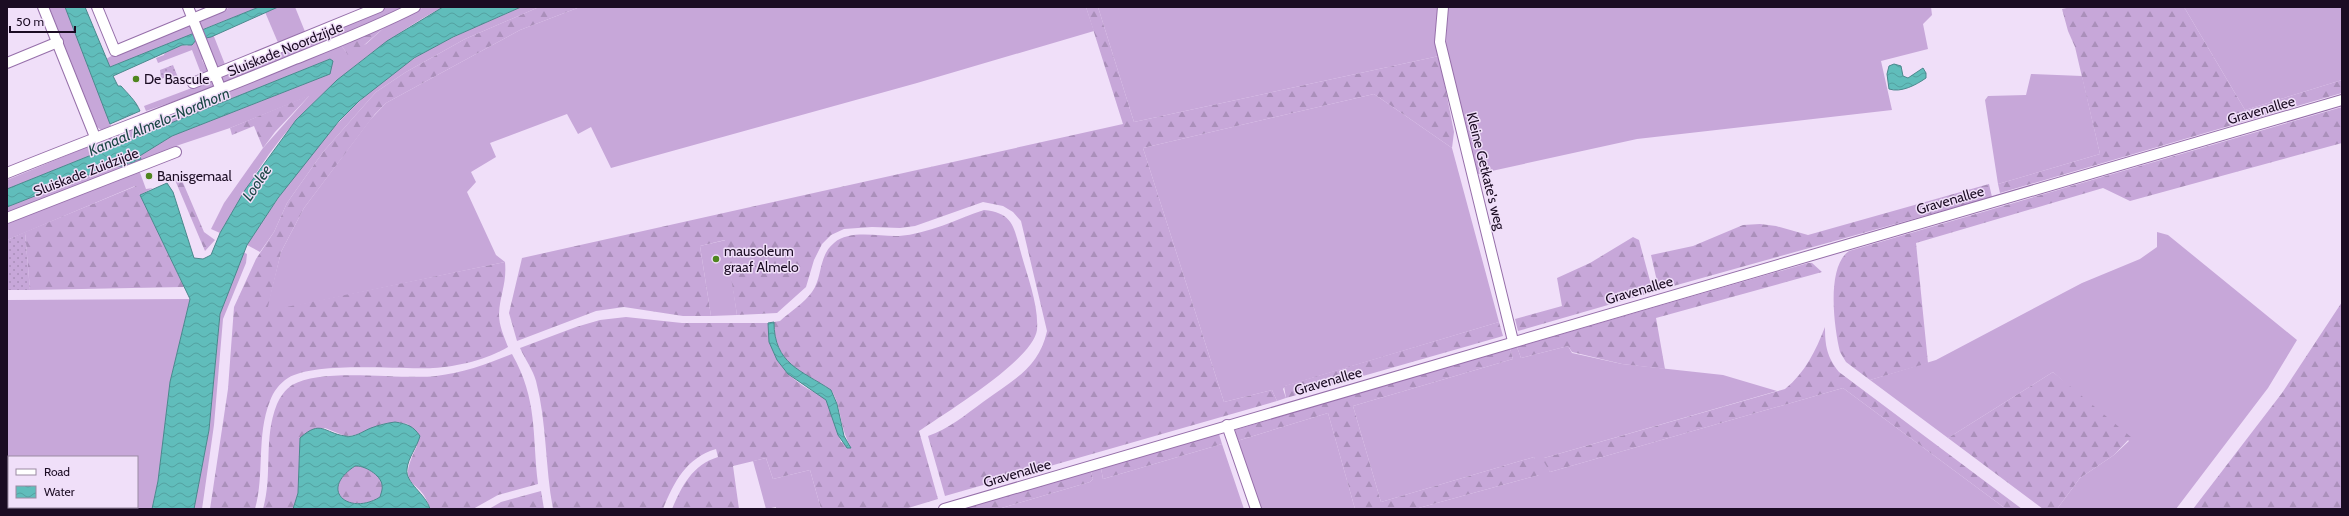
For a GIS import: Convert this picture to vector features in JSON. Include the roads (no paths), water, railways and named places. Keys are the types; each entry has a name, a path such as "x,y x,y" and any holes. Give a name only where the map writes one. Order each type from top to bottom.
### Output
{"street":[{"path":"43,7 95,137"},
{"path":"97,7 115,51 194,22 220,7"},
{"path":"188,7 221,90"},
{"path":"193,83 378,7 384,23"},
{"name":"Sluiskade Noordzijde","path":"7,173 95,137 221,90 384,23 415,7"},
{"name":"Kleine Getkate's weg","path":"1444,7 1440,42 1513,341"},
{"path":"7,63 58,42"},
{"name":"Gravenallee","path":"944,509 1513,341 2342,100"},
{"name":"Sluiskade Zuidzijde","path":"7,218 176,152"},
{"path":"1227,425 1256,509"}],"water":[{"path":"65,7 85,7 110,67 259,7 278,7 211,37 196,40 192,45 182,45 113,76 118,86 121,86 129,95 140,111 110,124"},
{"name":"Loolee","path":"443,7 521,7 453,37 414,58 359,101 339,121 278,198 247,245 220,314 209,430 194,509 152,509 158,481 170,382 190,299 140,195 167,183 173,192 194,258 203,259 211,255 220,233 245,190 296,120 337,80 387,41"},
{"path":"330,59 333,61 330,74 172,136 138,157 141,158 140,160 135,160 135,163 127,163 127,166 111,166 7,207 7,189"},
{"path":"1894,64 1901,66 1903,76 1908,78 1923,68 1926,73 1926,78 1913,86 1903,89 1889,89 1887,74 1889,66"},
{"path":"774,322 775,336 784,357 800,371 831,390 837,404 844,436 851,448 847,448 838,435 826,400 788,374 777,360 769,342 768,323"},
{"path":"395,422 410,426 420,436 409,461 407,474 412,484 424,498 430,509 293,509 298,493 300,438 307,432 318,428 345,436 352,436 383,424","holes":["355,466 372,471 381,481 382,488 380,497 369,502 358,504 349,502 342,498 338,492 339,484 344,475"]}],"place":[{"name":"De Bascule","path":"136,79"},
{"name":"Banisgemaal","path":"149,176"},
{"name":"mausoleum graaf Almelo","path":"716,259"}],"water label":[{"name":"Kanaal Almelo-Nordhorn","path":"159,122"}]}
